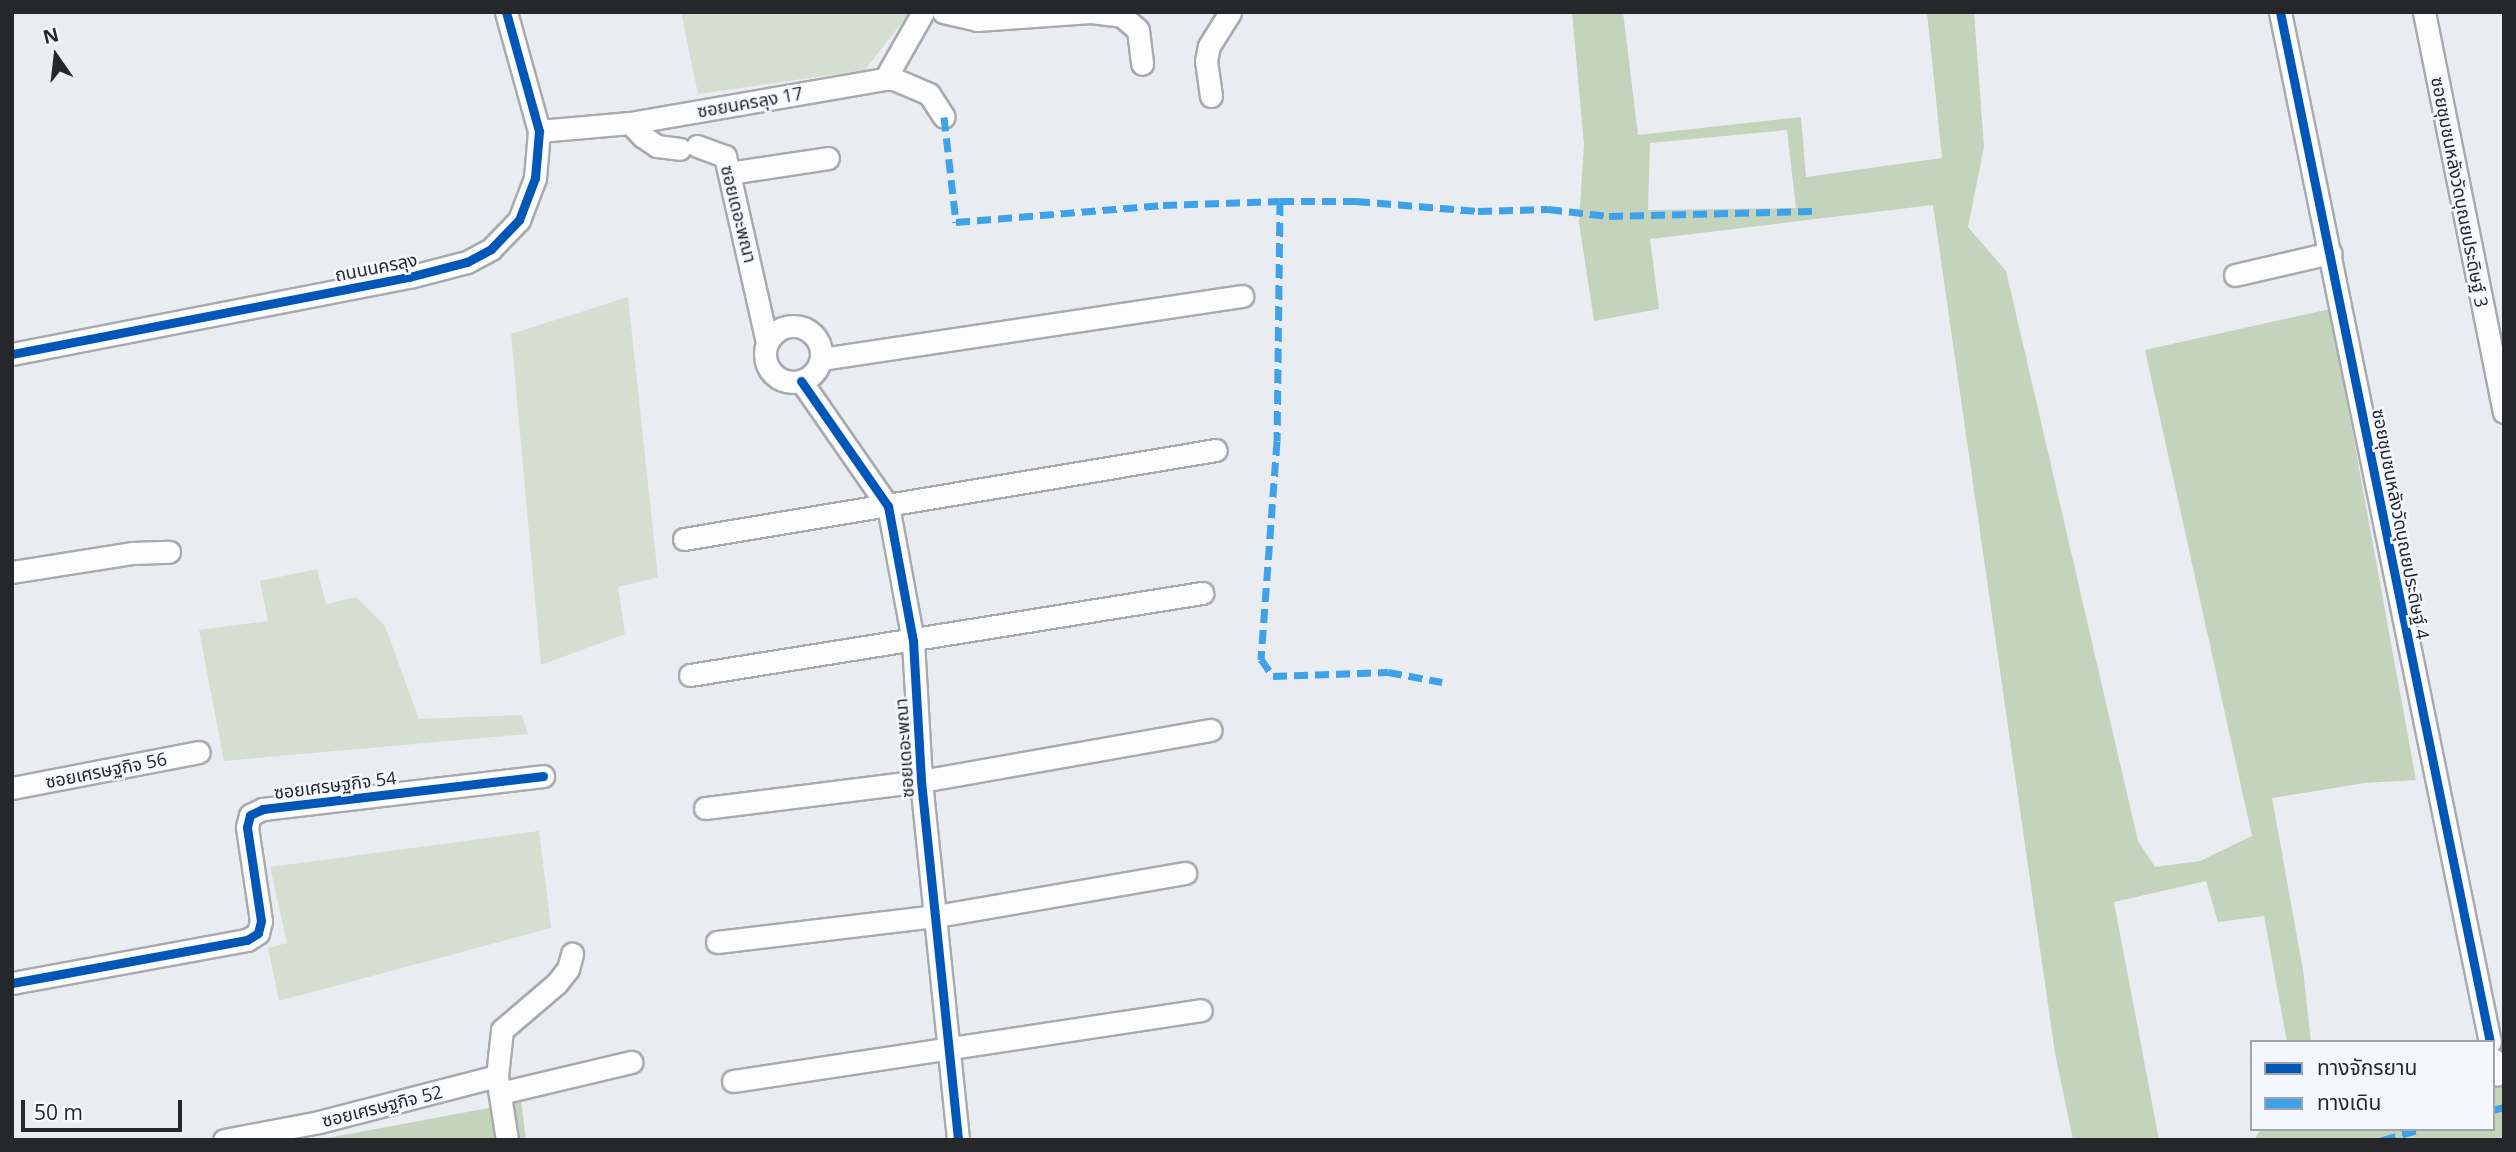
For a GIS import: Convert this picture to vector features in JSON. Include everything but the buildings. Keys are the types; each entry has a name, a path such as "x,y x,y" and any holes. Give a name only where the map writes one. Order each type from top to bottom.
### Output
{"street":[{"name":"ถนนนครลุง","path":"12,354 409,277 467,262 491,249 519,220 535,178 539,131 506,12"},
{"path":"885,79 923,12"},
{"path":"943,12 977,20 1091,12 1122,16 1138,30 1142,64"},
{"path":"1211,96 1206,61 1209,46 1230,12"},
{"name":"ซอยชุมชนหลังวัดบุณยประดิษฐ์ 4","path":"2280,12 2490,1040"},
{"name":"ซอยชุมชนหลังวัดบุณยประดิษฐ์ 3","path":"2424,12 2504,412"},
{"name":"ซอยนครลุง 17","path":"539,131 630,123 885,79 894,79 929,94 944,117"},
{"name":"ซอยเดอะพณา","path":"630,123 642,136 657,146 688,147 725,156 767,342 764,356 770,371 784,381 801,381 888,506 913,641 921,781 958,1140"},
{"path":"729,173 828,159"},
{"path":"2235,275 2330,253"},
{"path":"821,359 1242,296"},
{"path":"767,342 772,334 788,326 806,328 819,341 821,359 814,373 801,381"},
{"path":"684,539 1216,450"},
{"path":"12,572 132,553 169,552"},
{"path":"690,675 1202,593"},
{"path":"705,808 921,781 1211,730"},
{"name":"ซอยเศรษฐกิจ 56","path":"12,788 199,752"},
{"name":"ซอยเศรษฐกิจ 54","path":"12,983 247,940 258,933 261,922 247,827 250,815 263,809 543,776"},
{"path":"717,942 936,916 1185,873"},
{"path":"508,1140 498,1084 502,1030 557,983 568,969 572,954"},
{"path":"733,1081 1201,1010"},
{"name":"ซอยเศรษฐกิจ 52","path":"224,1140 321,1131 498,1084 631,1062"}],"green space":[{"path":"681,12 910,12 865,70 698,94"},
{"path":"1572,12 1623,12 1638,135 1801,117 1806,177 1942,158 1927,12 1974,12 1984,147 1968,227 2006,271 2138,841 2155,867 2200,861 2252,836 2145,350 2330,309 2416,780 2365,783 2272,798 2303,970 2311,1040 2287,1040 2264,916 2218,922 2206,881 2114,902 2159,1140 2073,1140 2055,1053 1933,205 1650,239 1659,309 1594,321 1579,222 1584,145","holes":["1787,130 1796,208 1648,210 1650,143"]},
{"path":"628,297 658,577 618,587 625,634 541,665 511,334"},
{"path":"317,569 326,604 356,597 385,626 419,719 522,715 528,734 224,761 199,630 268,621 260,581"},
{"path":"539,831 551,928 279,1001 268,948 287,943 270,867"},
{"path":"2504,1084 2504,1140 2254,1140 2260,1131 2495,1131 2495,1086"},
{"path":"521,1102 526,1140 317,1140"}],"marked path":[{"path":"944,117 956,222 1163,205 1280,201 1356,201 1478,211 1548,209 1609,216 1812,211"},
{"path":"1280,201 1277,441 1261,659 1273,676 1388,672 1442,682"},
{"path":"2495,1109 2504,1107"},
{"path":"2382,1140 2414,1131"}],"cycle path":[{"path":"12,354 409,277 467,262 491,249 519,220 535,178 539,131 506,12"},
{"path":"2280,12 2490,1040"},
{"path":"801,381 888,506 913,641 921,781 958,1140"},
{"path":"12,983 247,940 258,933 261,921 247,827 250,815 263,809 543,776"}]}
